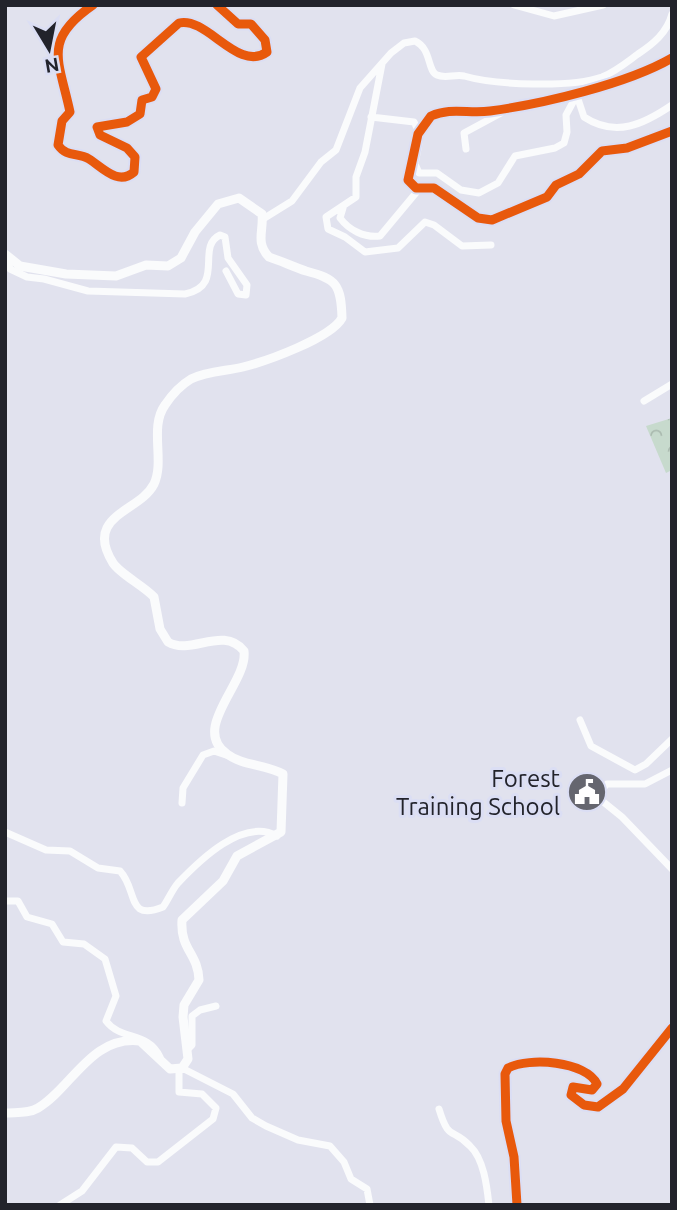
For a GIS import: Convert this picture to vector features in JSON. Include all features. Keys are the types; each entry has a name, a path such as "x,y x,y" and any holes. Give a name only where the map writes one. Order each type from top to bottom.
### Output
{"main road":[{"path":"5,1113 39,1108 88,1060 121,1041 140,1041 170,1069 181,1069 190,1055 183,1017 184,1005 198,985 199,975 192,955 182,940 183,920 223,881 242,852 278,836 283,827 282,774 233,757 221,749 214,727 242,672 244,651 230,641 201,642 185,646 168,642 160,629 154,597 113,563 107,535 111,518 143,497 154,483 162,408 178,390 191,379 246,366 330,333 342,318 341,295 331,278 269,257 264,252 260,235 263,219 246,200 230,198 212,210 181,258 168,266 142,266 124,275 37,270 20,266 6,255"}],"street":[{"path":"93,5 70,21 58,44 70,112 62,121 58,145 66,153 86,157 115,177 122,178 134,172 135,157 127,148 100,135 97,127 127,122 140,114 143,98 152,97 156,89 141,57 179,23 193,25 247,55 261,56 267,52 265,40 251,24 237,24 217,5"},
{"path":"514,5 554,16 603,5"},
{"path":"529,5 539,12"},
{"path":"263,219 292,201 321,163 339,145 357,93 404,43 415,41 423,46 433,73 438,76 459,75 522,85 583,81 606,75 646,49 663,32 672,13 670,5"},
{"path":"672,58 578,95 486,112 442,112 431,116 419,132 408,175 409,184 420,188 434,188 478,218 492,220 547,197 556,185 579,174 604,149 627,148 672,131"},
{"path":"382,64 365,152 356,177 356,197 326,217 326,225 365,253 398,248 425,222 434,225 462,246 491,245"},
{"path":"371,117 414,122 419,132 415,164 419,173 437,173 461,190 474,193 485,191 498,183 515,156 555,148 564,143 567,132 566,115 578,95"},
{"path":"578,95 584,117 622,128 643,123 672,105"},
{"path":"466,149 462,137 464,133 494,116 525,105"},
{"path":"343,208 340,218 346,225 365,237 380,236 420,188"},
{"path":"6,255 10,269 27,278 44,278 88,291 185,294 198,290 205,283 211,243 220,234 225,237 230,263 247,285 246,295 238,294 226,271"},
{"path":"645,401 672,384"},
{"path":"580,720 591,746 635,770 646,764 672,739"},
{"path":"182,803 183,788 203,755 214,751 233,757"},
{"path":"672,770 645,784 607,784 599,789 596,796 625,820 672,869"},
{"path":"5,832 46,850 70,851 98,868 120,871 138,909 144,912 163,907 176,885 224,841 262,831 278,836"},
{"path":"5,901 18,901 27,917 52,924 61,941 84,944 104,957 116,992 106,1021 119,1032 150,1042 161,1061"},
{"path":"188,1048 192,1045 192,1016 216,1006"},
{"path":"517,1205 514,1157 506,1121 505,1074 508,1068 540,1061 573,1069 593,1078 596,1087 590,1090 573,1087 571,1095 584,1105 598,1107 624,1088 672,1027"},
{"path":"60,1205 82,1191 116,1147 132,1147 147,1162 158,1162 213,1119 216,1108 205,1096 178,1090 181,1069 233,1094 252,1118 266,1126 298,1140 330,1146 344,1162 351,1179 367,1189 370,1205"},
{"path":"439,1109 448,1132 473,1149 483,1170 489,1205"}],"green space":[{"path":"672,418 672,470 666,473 646,426"}],"cycle path":[{"path":"93,5 66,29 60,41 59,65 70,112 62,121 58,145 65,152 85,157 111,174 122,177 134,172 135,157 127,148 100,135 97,127 127,122 140,114 142,100 152,97 156,89 141,57 179,23 190,23 245,55 256,56 267,52 265,40 251,24 238,24 217,5"},
{"path":"672,58 632,76 559,98 490,111 453,111 431,116 418,134 408,180 416,188 434,188 478,218 492,220 547,197 556,185 579,174 602,151 627,148 672,131"},
{"path":"517,1205 514,1157 506,1121 505,1074 508,1068 542,1062 581,1070 597,1084 592,1090 573,1087 571,1095 584,1105 598,1107 623,1089 672,1028"}],"place":[{"name":"Forest Training School","path":"587,792"}]}
